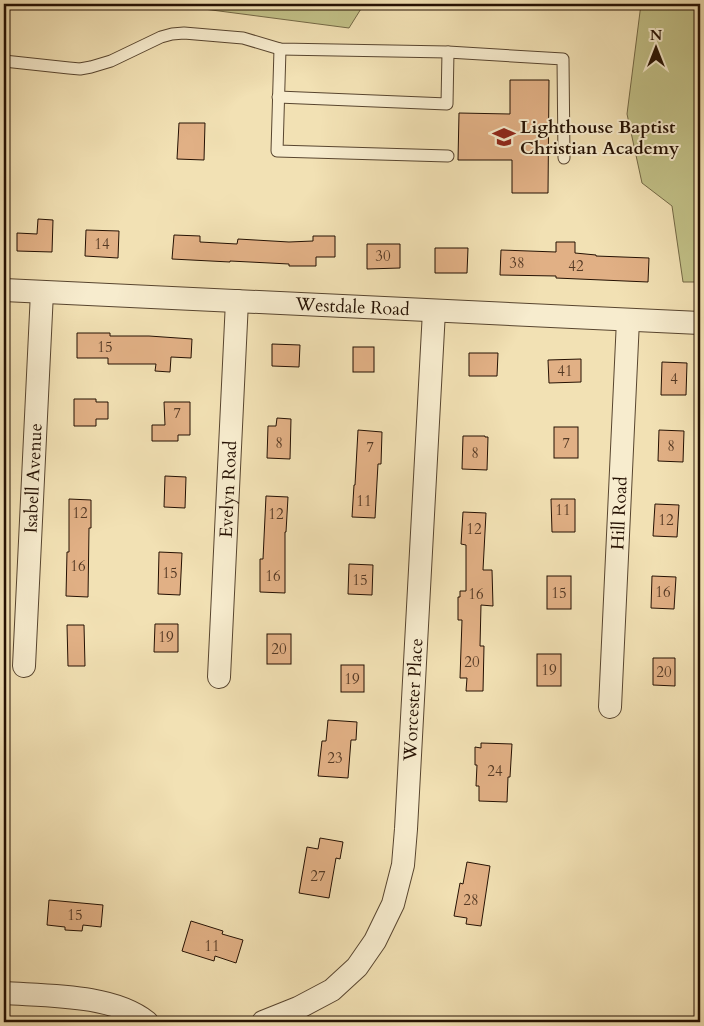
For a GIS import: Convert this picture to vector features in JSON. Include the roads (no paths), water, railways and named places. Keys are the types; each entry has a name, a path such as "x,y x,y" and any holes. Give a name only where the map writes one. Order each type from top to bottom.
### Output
{"street":[{"name":"Westdale Road","path":"4,290 700,323"},
{"name":"Isabell Avenue","path":"24,666 42,292"},
{"name":"Evelyn Road","path":"219,677 237,301"},
{"name":"Worcester Place","path":"263,1022 298,1008 332,990 357,967 375,941 393,904 403,865 434,311"},
{"name":"Hill Road","path":"610,707 628,320"},
{"path":"4,993 57,996 109,1004 129,1011 147,1022"}],"lane":[{"path":"4,61 80,69 111,61 161,37 184,33 243,38 280,49 448,52 563,59 564,158"},
{"path":"280,49 277,151 448,156"},
{"path":"278,97 447,104 448,52"}],"place":[{"name":"Lighthouse Baptist Christian Academy","path":"504,137"}]}
